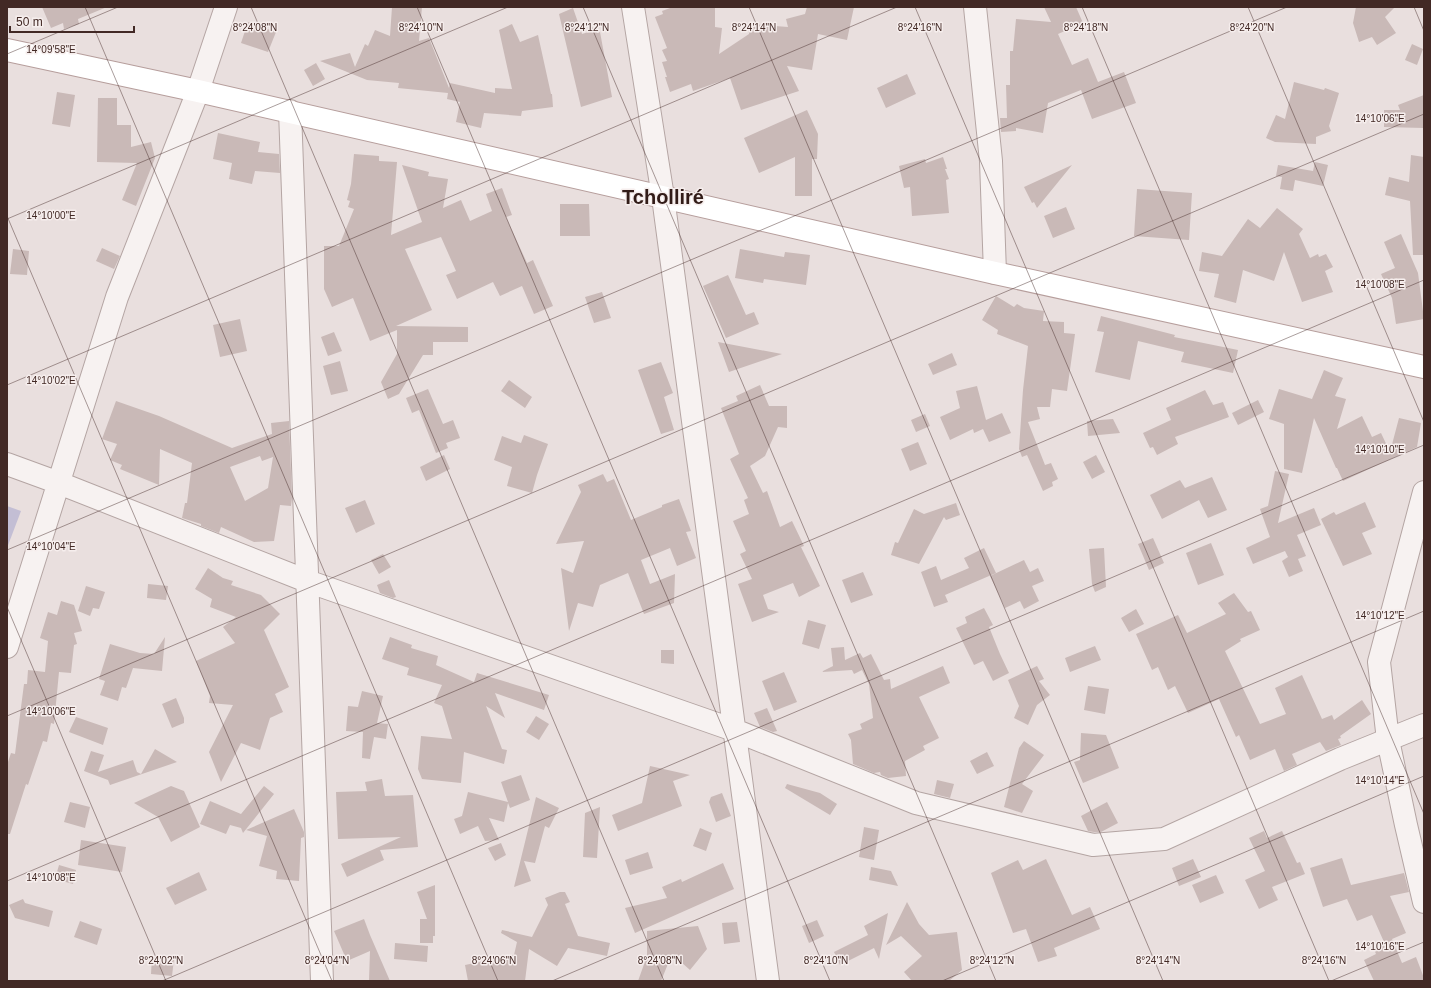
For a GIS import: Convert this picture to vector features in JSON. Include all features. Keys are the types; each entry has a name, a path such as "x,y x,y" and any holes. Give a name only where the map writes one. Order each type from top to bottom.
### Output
{"main road":[{"path":"7,50 198,90 995,273 1424,367"}],"street":[{"path":"7,647 117,297 198,90 226,7"},
{"path":"634,7 662,197 768,981"},
{"path":"975,7 991,161 995,273"},
{"path":"290,111 322,981"},
{"path":"7,464 307,581 734,730 916,803 1093,845 1164,839 1340,759 1424,725"},
{"path":"1424,492 1379,662 1388,740 1424,902"}],"shaded area":[{"path":"7,506 21,511 7,548"}],"building":[{"path":"42,7 107,7 78,19 79,24 64,29 63,23 51,28"},
{"path":"392,7 422,7 419,41 429,38 449,88 450,83 495,93 495,88 512,89 499,30 512,24 520,42 538,35 552,94 553,107 522,111 521,116 484,113 481,128 456,122 460,102 447,99 448,93 398,88 399,83 367,80 320,61 350,53 355,67 365,44 368,46 375,30 390,36"},
{"path":"673,7 715,7 715,27 722,28 719,54 749,34 750,24 788,27 786,19 805,14 807,7 854,7 847,40 818,34 812,70 787,66 799,91 741,110 730,78 693,91 691,84 670,92 662,62 667,61 662,50 667,48 655,17 663,14 662,11"},
{"path":"1044,7 1076,7 1083,23 1058,34 1072,65 1088,58 1098,82 1124,72 1136,103 1092,119 1081,90 1048,103 1043,133 1016,128 1016,131 1001,132 1000,118 1007,118 1006,85 1010,85 1010,51 1013,51 1016,19 1051,22"},
{"path":"1356,7 1395,7 1385,17 1396,33 1377,45 1372,37 1359,42 1353,23"},
{"path":"573,8 582,34 596,30 597,33 600,32 612,97 581,107 559,14"},
{"path":"248,22 276,32 268,52 241,43"},
{"path":"1412,44 1423,49 1417,65 1405,60"},
{"path":"316,63 325,79 313,86 304,70"},
{"path":"907,74 916,94 886,108 877,88"},
{"path":"1294,82 1324,90 1325,88 1339,93 1329,126 1331,131 1316,137 1316,144 1275,142 1266,138 1276,115 1285,119"},
{"path":"57,92 75,95 70,127 52,124"},
{"path":"1424,95 1424,128 1384,127 1384,110 1400,110 1398,105"},
{"path":"98,98 117,98 117,125 131,125 131,147 151,142 155,158 136,206 122,200 137,163 97,162"},
{"path":"807,110 818,134 817,159 812,159 812,196 795,196 795,157 759,173 744,138"},
{"path":"218,133 260,142 258,152 279,154 280,173 255,171 252,184 229,179 232,163 213,159"},
{"path":"354,154 379,156 379,161 397,162 391,235 422,222 402,165 429,172 428,176 448,179 443,208 461,200 470,221 492,211 486,194 502,188 512,215 506,217 527,263 533,260 553,306 534,314 522,286 500,296 493,282 457,299 446,275 456,271 441,237 405,249 432,310 396,326 468,327 468,342 433,342 433,355 423,355 399,394 388,399 381,382 397,354 397,330 370,341 353,298 332,307 324,289 324,246 339,246 354,209 348,207 350,201 347,200 351,184"},
{"path":"1411,155 1424,157 1424,255 1413,255 1410,201 1385,195 1389,177 1409,182"},
{"path":"943,157 947,169 945,169 949,179 946,180 949,213 912,216 910,187 904,188 899,166 925,159 926,163"},
{"path":"1315,162 1328,165 1323,186 1295,180 1293,191 1280,189 1282,177 1276,176 1278,165 1313,171"},
{"path":"1072,165 1037,208 1034,202 1032,203 1024,187"},
{"path":"1137,189 1192,193 1189,240 1134,236"},
{"path":"560,204 589,204 590,236 560,236"},
{"path":"1066,207 1075,229 1053,238 1044,216"},
{"path":"1277,208 1303,229 1299,234 1310,258 1318,254 1319,257 1326,254 1333,267 1325,271 1333,292 1302,302 1284,252 1274,281 1243,270 1236,303 1214,297 1219,274 1199,271 1202,252 1222,256 1248,219 1260,228"},
{"path":"1401,234 1418,273 1424,319 1396,324 1392,298 1381,274 1395,268 1384,242"},
{"path":"102,248 120,256 114,269 96,261"},
{"path":"13,249 29,251 27,275 10,274"},
{"path":"740,249 784,257 785,252 810,255 806,285 764,279 763,283 735,278"},
{"path":"728,275 746,315 754,312 759,324 726,338 703,286"},
{"path":"602,292 611,318 594,323 585,297"},
{"path":"996,296 1014,307 1017,304 1024,308 1044,311 1043,321 1064,322 1064,333 1075,334 1067,391 1052,389 1050,407 1037,407 1040,419 1028,422 1045,465 1051,463 1058,479 1052,482 1053,486 1043,491 1027,455 1022,457 1019,449 1028,346 997,334 998,330 982,320"},
{"path":"1101,316 1175,335 1174,337 1238,350 1233,373 1181,362 1184,352 1138,341 1130,380 1095,372 1104,332 1097,331"},
{"path":"240,319 247,351 220,357 213,325"},
{"path":"334,332 342,351 328,356 321,337"},
{"path":"718,342 782,354 729,372"},
{"path":"952,353 957,365 933,375 928,364"},
{"path":"340,361 348,391 331,395 323,366"},
{"path":"661,362 673,393 664,397 674,430 661,434 638,370"},
{"path":"1324,370 1343,378 1335,396 1346,399 1337,429 1362,416 1372,437 1381,433 1390,452 1399,418 1421,423 1417,447 1343,481 1314,418 1302,473 1284,469 1284,424 1269,419 1279,389 1312,399"},
{"path":"509,380 532,397 525,408 501,391"},
{"path":"760,385 769,406 787,406 787,428 778,427 765,456 750,466 763,493 767,491 780,527 792,521 804,546 801,547 820,586 799,597 793,583 763,595 768,609 779,612 752,622 738,584 752,579 740,554 746,551 733,521 749,514 744,500 748,498 730,459 739,454 721,408 738,401 736,396"},
{"path":"977,386 986,420 1002,413 1011,433 989,442 983,429 974,433 973,429 950,440 940,417 960,408 956,391"},
{"path":"428,389 443,424 453,420 460,438 446,443 448,448 436,453 419,410 412,413 406,398"},
{"path":"1205,390 1213,405 1223,402 1229,417 1175,437 1178,444 1157,455 1153,447 1150,448 1143,433 1171,420 1166,408"},
{"path":"1258,400 1264,412 1238,425 1232,413"},
{"path":"116,401 159,416 232,448 272,434 271,423 289,421 291,506 280,505 274,541 254,542 221,527 219,533 201,526 201,524 182,518 185,503 187,503 192,463 160,449 159,485 120,469 122,465 110,460 117,444 102,439","holes":["260,456 262,461 273,457 268,488 245,501 230,467"]},
{"path":"925,414 930,426 916,432 911,420"},
{"path":"1113,419 1120,433 1088,436 1087,421"},
{"path":"524,435 548,444 532,493 507,486 512,467 494,460 502,436 521,443"},
{"path":"918,442 927,464 910,471 901,449"},
{"path":"444,455 450,469 426,481 420,467"},
{"path":"1096,455 1105,472 1092,479 1083,462"},
{"path":"1275,471 1289,474 1278,523 1314,508 1321,525 1297,535 1306,556 1298,559 1303,571 1289,577 1282,561 1288,557 1285,551 1253,564 1246,548 1270,537 1260,509 1268,506"},
{"path":"603,474 607,482 614,479 631,520 662,507 662,505 679,499 691,531 686,532 696,558 677,566 670,548 641,560 650,584 675,574 674,603 644,614 628,573 600,585 593,607 578,603 569,631 561,568 573,573 584,541 556,544 581,492 578,485"},
{"path":"1212,477 1227,510 1208,518 1199,500 1162,519 1150,495 1180,480 1185,488"},
{"path":"365,500 375,524 356,533 345,508"},
{"path":"1365,502 1376,527 1362,533 1372,554 1343,566 1321,519 1334,512 1336,515"},
{"path":"956,503 960,515 946,520 944,517 919,564 891,555 895,542 898,543 914,509 924,514"},
{"path":"1153,538 1164,563 1149,570 1138,544"},
{"path":"1211,543 1224,575 1198,585 1186,553"},
{"path":"984,548 996,573 945,595 948,602 934,607 921,572 936,566 941,580 969,568 964,558"},
{"path":"1104,548 1106,587 1095,592 1092,584 1089,549"},
{"path":"383,554 391,567 379,574 371,560"},
{"path":"1024,560 1030,572 1038,568 1044,581 1032,586 1039,601 1024,609 1020,601 1005,608 990,576"},
{"path":"208,568 223,578 233,581 231,585 261,595 280,614 264,630 289,687 275,694 283,712 270,718 260,750 241,743 221,782 209,752 233,705 209,703 210,696 196,661 235,643 223,627 236,617 210,607 212,599 195,589"},
{"path":"863,572 873,595 851,603 842,580"},
{"path":"389,580 396,597 393,598 380,593 377,585"},
{"path":"148,584 168,586 166,600 147,598"},
{"path":"86,586 105,592 99,609 93,608 90,616 78,611"},
{"path":"1234,593 1248,612 1251,611 1260,630 1240,639 1241,641 1225,651 1260,724 1286,714 1275,688 1302,675 1322,719 1332,715 1334,720 1362,700 1371,714 1340,736 1341,738 1338,739 1341,745 1326,751 1320,742 1292,754 1297,765 1284,771 1275,749 1250,760 1239,735 1236,737 1219,699 1188,713 1175,686 1168,690 1158,667 1152,670 1136,634 1178,615 1187,633 1226,614 1218,603"},
{"path":"61,601 74,605 82,631 74,633 77,644 74,645 71,673 59,672 54,724 51,723 47,742 43,741 28,785 26,784 10,834 7,834 7,765 11,753 15,754 24,684 27,684 28,670 45,672 48,641 40,638 48,612 57,615"},
{"path":"984,608 993,625 989,627 1009,673 993,681 983,661 974,665 956,628 967,623 965,617"},
{"path":"1136,609 1144,624 1129,632 1121,618"},
{"path":"808,620 826,625 819,649 802,644"},
{"path":"165,637 162,671 133,668 126,688 122,687 118,701 100,695 105,681 99,679 110,644 140,653 154,654"},
{"path":"390,637 412,645 411,648 438,656 436,665 474,682 477,673 549,695 544,710 495,693 505,718 486,706 502,749 507,750 504,764 464,752 461,783 422,779 418,769 421,736 452,739 442,706 434,703 442,685 407,675 409,668 382,659"},
{"path":"1095,646 1101,660 1070,672 1065,658"},
{"path":"844,647 845,660 860,653 863,658 871,654 884,680 890,679 891,689 943,666 950,683 919,697 939,738 923,746 925,750 905,761 906,776 888,778 881,775 880,772 874,773 853,764 851,740 848,734 862,729 860,724 873,718 869,684 862,670 854,674 852,670 821,672 833,666 831,648"},
{"path":"661,650 674,650 674,664 661,663"},
{"path":"1037,666 1044,679 1039,681 1050,695 1037,705 1028,725 1014,718 1019,706 1008,680"},
{"path":"784,672 797,702 774,711 762,681"},
{"path":"1088,686 1109,689 1105,714 1084,710"},
{"path":"362,691 383,696 377,723 388,724 386,739 374,737 370,759 362,758 363,732 346,731 348,706 358,707"},
{"path":"176,698 184,718 184,723 172,728 162,704"},
{"path":"767,708 777,731 773,732 760,727 754,713"},
{"path":"536,716 549,724 539,740 526,732"},
{"path":"76,717 108,728 103,745 69,732"},
{"path":"1081,733 1106,735 1119,768 1083,783 1074,762 1080,760"},
{"path":"1024,741 1044,755 1022,784 1033,791 1022,813 1004,807 1019,748"},
{"path":"155,749 177,762 110,785 108,780 84,771 91,751 104,755 98,772 133,760 137,772 141,774"},
{"path":"987,752 994,766 977,774 970,761"},
{"path":"650,766 690,775 673,781 682,806 618,831 612,815 642,803"},
{"path":"521,775 530,800 510,808 508,803 504,822 489,818 499,840 485,841 478,826 460,834 454,819 462,816 468,792 508,802 501,782"},
{"path":"382,779 385,796 413,795 418,847 380,850 384,860 347,877 341,864 401,837 338,839 336,792 367,791 365,782"},
{"path":"937,780 954,784 950,798 934,794"},
{"path":"787,784 820,793 837,804 830,815 785,788"},
{"path":"171,786 184,791 200,827 171,842 158,817 134,803"},
{"path":"264,786 274,794 243,833 241,828 230,825 226,834 200,824 210,801 241,814"},
{"path":"722,793 731,816 716,822 709,802 711,797"},
{"path":"536,797 559,808 549,828 545,826 535,863 524,861 531,881 514,887"},
{"path":"70,802 90,807 85,828 64,822"},
{"path":"1107,802 1118,823 1101,832 1088,831 1081,816"},
{"path":"600,807 597,858 583,857 585,813"},
{"path":"294,809 304,832 304,837 301,838 299,881 276,879 277,871 259,866 267,836 246,830"},
{"path":"864,827 879,830 874,860 859,857"},
{"path":"700,828 712,833 706,851 693,846"},
{"path":"1264,831 1267,838 1282,831 1297,863 1300,862 1305,874 1272,887 1278,900 1259,909 1245,880 1265,871 1249,838"},
{"path":"81,840 126,847 122,872 78,865"},
{"path":"501,843 506,855 495,861 488,848"},
{"path":"648,852 653,868 630,875 625,860"},
{"path":"1342,858 1351,885 1404,873 1409,892 1390,896 1406,933 1392,939 1402,963 1416,957 1424,981 1374,981 1364,960 1376,954 1373,947 1384,942 1372,915 1357,921 1347,899 1323,907 1310,868"},
{"path":"1046,859 1072,915 1090,907 1100,929 1054,948 1057,956 1038,962 1026,929 1013,933 991,873 1018,860 1023,870"},
{"path":"1193,859 1201,877 1179,886 1172,868"},
{"path":"723,863 734,889 635,933 625,908 667,898 662,887 681,879 682,882"},
{"path":"59,865 76,870 73,884 55,879"},
{"path":"871,867 891,871 898,886 869,880"},
{"path":"199,872 207,890 175,905 166,888"},
{"path":"1216,875 1224,893 1200,903 1192,885"},
{"path":"435,885 435,936 433,936 433,943 420,943 420,919 427,919 417,892"},
{"path":"560,892 565,892 570,902 565,904 578,936 610,943 607,956 568,948 557,966 529,949 525,981 468,981 465,965 514,955 517,942 501,933 502,930 532,937 548,905 545,898"},
{"path":"23,899 25,903 53,911 49,927 15,918 9,905"},
{"path":"907,902 919,924 929,935 957,932 962,970 949,981 912,981 904,972 922,956 901,936 886,945"},
{"path":"888,913 879,959 874,948 840,965 834,952 868,935 864,926"},
{"path":"364,919 390,981 369,981 370,951 347,961 334,931"},
{"path":"817,920 824,936 809,943 802,926"},
{"path":"80,921 102,929 97,945 74,937"},
{"path":"737,922 740,942 724,944 722,923"},
{"path":"698,926 707,949 690,970 672,954 661,981 638,981 647,956 647,931"},
{"path":"395,943 428,946 427,962 394,959"},
{"path":"152,957 174,959 172,976 151,974"}],"district":[{"name":"Tcholliré","path":"663,197"}]}
